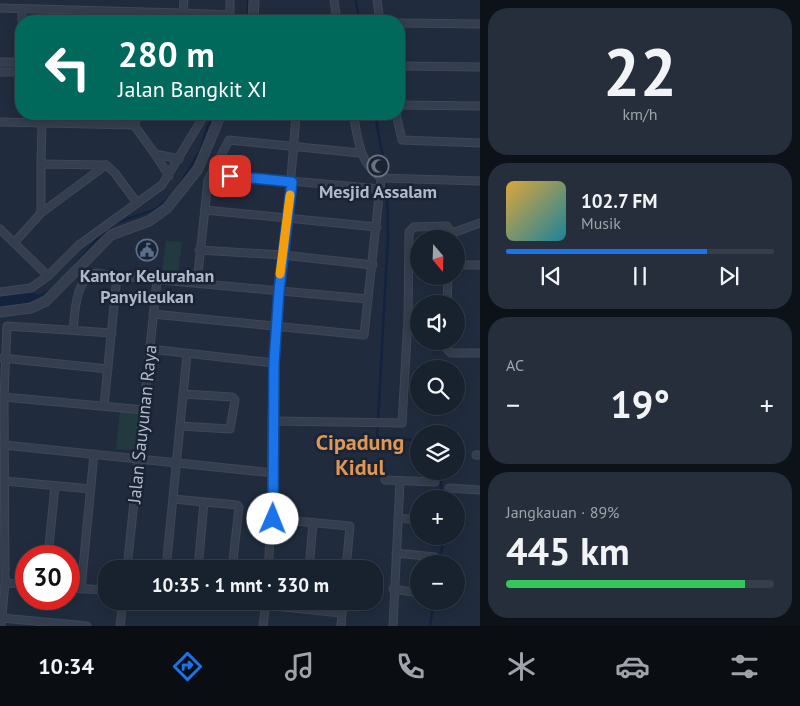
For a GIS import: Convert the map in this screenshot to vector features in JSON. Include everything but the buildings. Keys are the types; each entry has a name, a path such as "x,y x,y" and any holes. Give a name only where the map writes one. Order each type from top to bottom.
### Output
{"street":[{"path":"183,13 184,0"},
{"path":"230,0 230,15"},
{"path":"253,15 254,0"},
{"path":"334,0 336,15"},
{"path":"377,0 379,15"},
{"path":"0,8 202,15"},
{"path":"22,9 22,15"},
{"path":"405,23 480,24"},
{"path":"0,62 15,62"},
{"path":"405,66 480,67"},
{"path":"0,72 15,72"},
{"path":"405,105 480,106"},
{"path":"134,125 136,120"},
{"path":"0,292 31,288 48,276 79,245 153,194 169,176 202,120"},
{"path":"0,312 31,308 46,301 111,235 149,221 167,208 198,169 218,120"},
{"path":"269,560 273,519 274,363 279,291 292,182 296,120"},
{"path":"353,120 360,153 369,169 381,178 480,180"},
{"path":"397,120 402,140 480,143"},
{"path":"0,122 134,125"},
{"path":"41,214 42,123"},
{"path":"134,125 169,176"},
{"path":"197,283 199,250 208,180 230,140 360,153"},
{"path":"155,154 179,159"},
{"path":"41,164 106,165 115,173 137,204"},
{"path":"14,243 41,214 106,165"},
{"path":"211,174 381,189"},
{"path":"153,314 277,328 364,335 381,178"},
{"path":"205,210 377,227"},
{"path":"465,230 480,223"},
{"path":"411,230 414,227 447,226 449,230"},
{"path":"0,228 48,276"},
{"path":"274,421 402,423 408,319 410,231"},
{"path":"199,250 283,255 373,265"},
{"path":"465,265 480,265"},
{"path":"73,330 79,291 84,282 96,273 368,299"},
{"path":"104,406 117,276"},
{"name":"Jalan Sauyunan Raya","path":"128,560 157,280"},
{"path":"1,626 5,582 2,359 7,328 9,324 112,333"},
{"path":"150,349 274,363"},
{"path":"448,350 451,353 480,353"},
{"path":"167,560 187,354"},
{"path":"2,359 108,369"},
{"path":"180,426 230,429 235,400 232,397 183,394"},
{"path":"4,397 144,410"},
{"path":"4,445 274,472"},
{"path":"94,454 81,589 98,590"},
{"path":"385,480 435,482"},
{"path":"5,481 91,489"},
{"path":"393,626 393,590 400,481"},
{"path":"49,545 55,486"},
{"path":"449,488 480,490"},
{"path":"173,499 235,504 239,508 233,560"},
{"path":"199,560 204,502"},
{"path":"398,518 410,519"},
{"path":"273,519 350,526 347,560"},
{"path":"310,560 313,523"},
{"path":"396,553 416,555"},
{"path":"5,582 15,583"},
{"path":"393,590 410,591"},
{"path":"120,626 122,610"},
{"path":"263,626 264,610"},
{"path":"305,610 342,613"},
{"path":"341,626 342,610"},
{"path":"2,618 87,626"}],"green space":[{"path":"166,241 182,242 178,275 162,273"},
{"path":"120,410 140,412 135,451 116,449"}],"waterway":[{"path":"248,0 248,15"},
{"path":"356,0 358,15"},
{"path":"177,189 200,151 212,120"},
{"path":"376,120 383,158"},
{"path":"378,421 388,236 387,185"},
{"path":"75,265 97,239 116,223 156,209 172,196"},
{"path":"32,300 52,289"},
{"path":"0,304 32,300"},
{"path":"378,425 377,435 380,438 410,440"},
{"path":"441,480 441,490"},
{"path":"441,555 442,545"},
{"path":"430,626 433,610"}],"slow traffic":[{"path":"280,274 290,195"}],"place":[{"name":"Mesjid Assalam","path":"378,166"},
{"name":"Kantor Kelurahan Panyileukan","path":"147,250"}],"district":[{"name":"Cipadung Kidul","path":"360,455"}],"route":[{"path":"230,176 292,182 279,291 274,363 273,519"}]}
